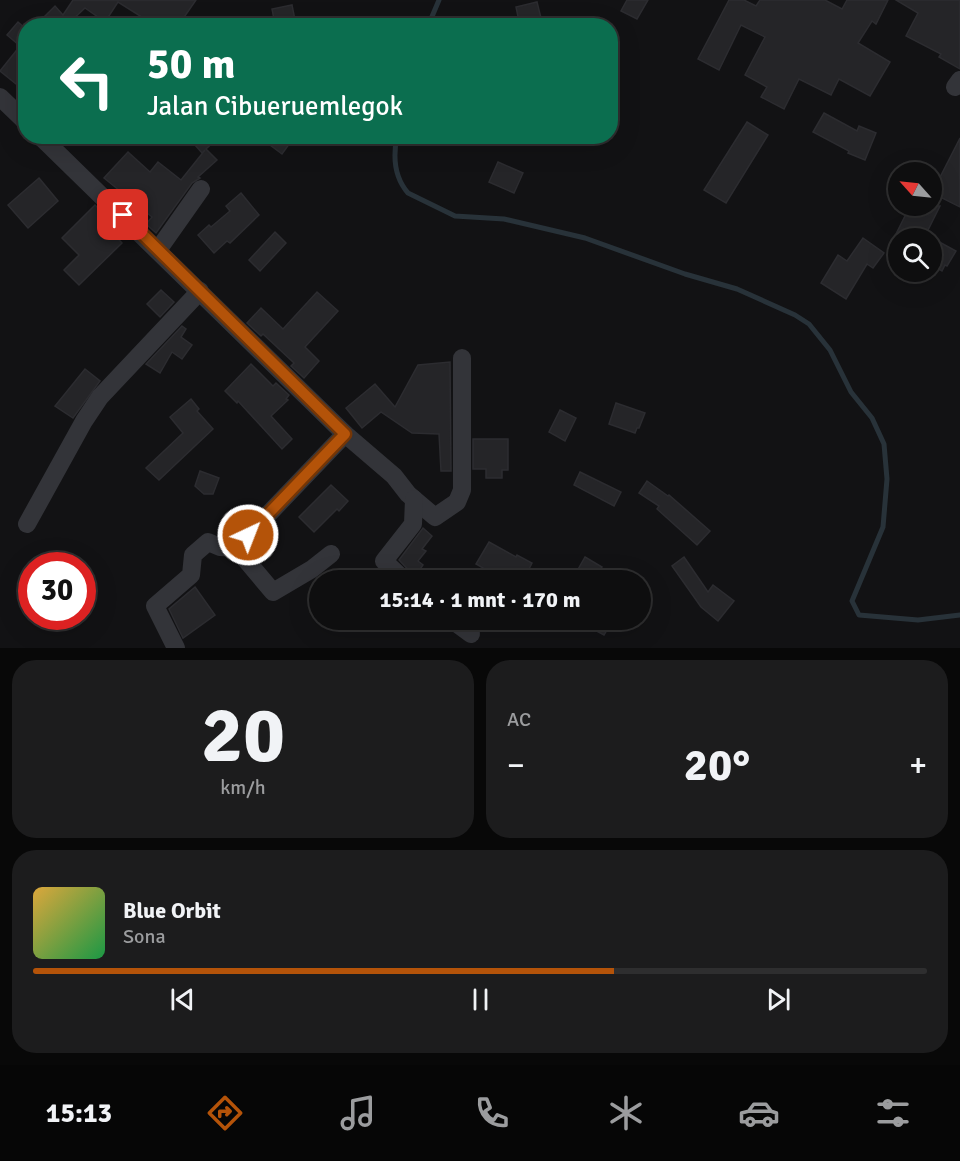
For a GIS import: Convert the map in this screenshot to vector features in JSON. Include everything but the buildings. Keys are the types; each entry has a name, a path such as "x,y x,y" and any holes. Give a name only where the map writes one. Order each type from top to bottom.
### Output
{"street":[{"path":"0,97 18,114"},
{"path":"48,144 345,434 394,476 414,499 435,517 458,502 462,490 462,358"},
{"path":"158,250 201,189"},
{"path":"27,524 96,402 200,291"},
{"path":"236,548 345,434"},
{"path":"393,570 384,561 413,524 414,499"},
{"path":"176,648 155,610 156,604 191,575 192,559 201,546 208,542 220,547 236,548 273,592 312,569 331,554"},
{"path":"466,630 471,634"}],"waterway":[{"path":"431,18 439,0"},
{"path":"396,144 397,173 403,187 408,193 455,216 504,219 585,238 685,274 737,289 795,315 809,324 830,350 851,392 872,418 884,444 887,479 883,527 852,601 859,615 918,620 960,615"}],"route":[{"path":"123,215 345,434 248,535"}]}
